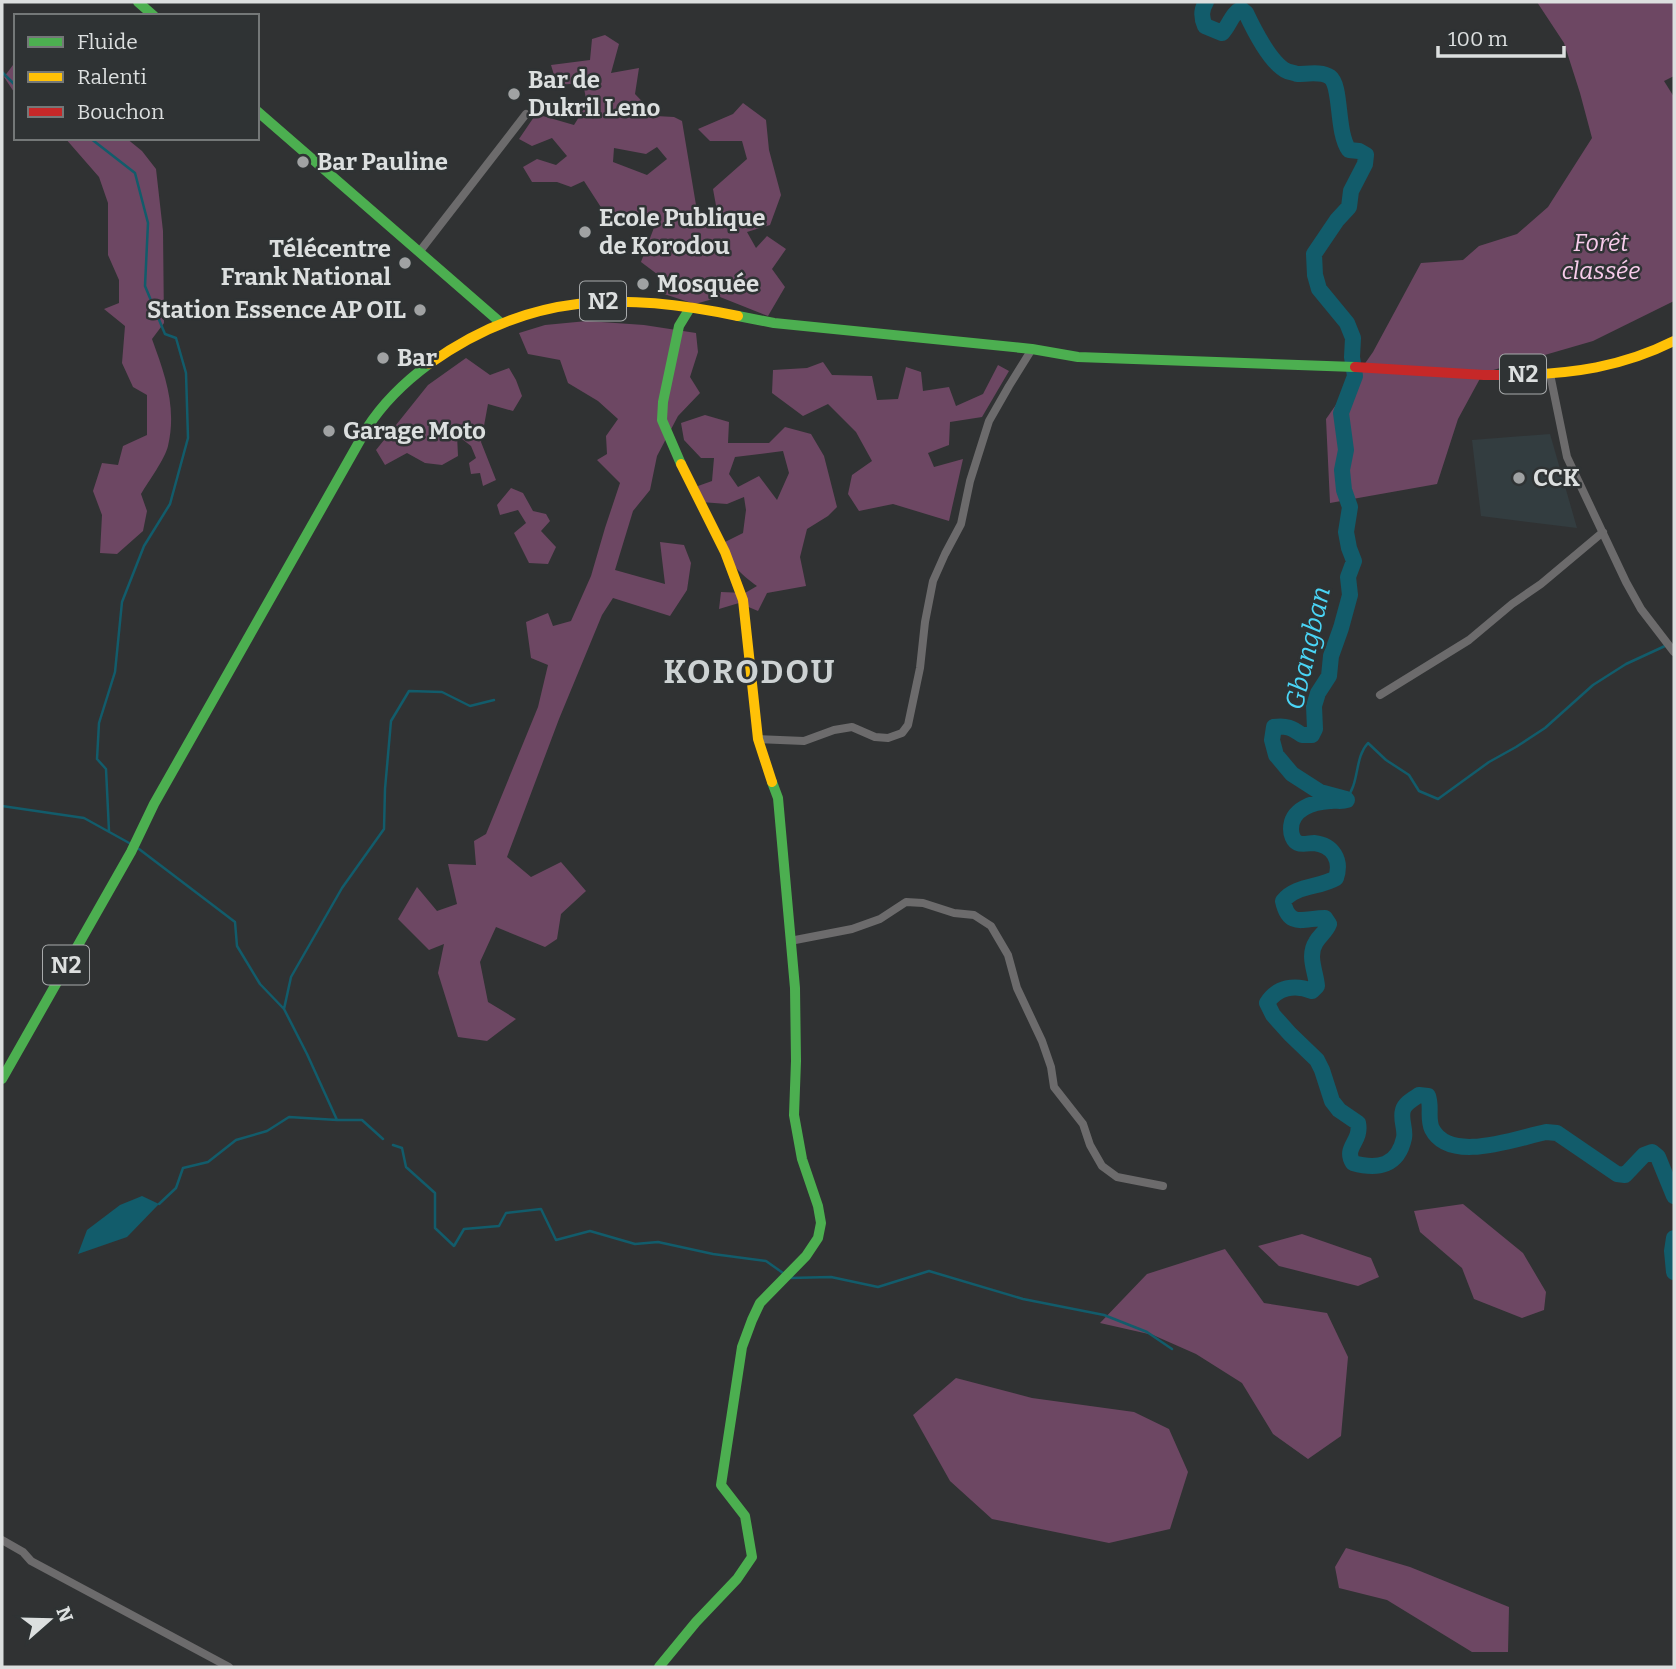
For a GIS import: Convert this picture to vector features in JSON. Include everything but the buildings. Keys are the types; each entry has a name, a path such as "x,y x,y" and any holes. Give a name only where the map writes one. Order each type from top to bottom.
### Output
{"main road":[{"path":"138,2 152,14"},
{"path":"259,113 501,324"},
{"name":"N2","path":"2,1079 131,852 154,804 336,480 374,417 405,384 441,356 501,324 541,309 599,300 653,302 774,323 1032,349 1078,357 1368,367 1484,374 1550,374 1588,370 1622,362 1674,341"},
{"path":"659,1667 737,1578 752,1557 745,1516 721,1485 742,1347 760,1303 806,1256 818,1238 821,1223 802,1159 794,1115 795,988 778,799 758,739 743,600 725,552 685,473 662,419 679,326 690,308"}],"street":[{"path":"420,251 526,114"},
{"path":"758,739 804,741 834,730 852,727 875,737 888,738 902,733 908,725 933,581 961,524 970,481 989,421 1032,349"},
{"path":"1550,374 1567,457 1626,582 1641,609 1673,651"},
{"path":"1380,695 1469,639 1603,532"},
{"path":"790,941 852,929 880,919 906,902 923,903 954,913 974,915 991,926 1008,955 1017,988 1042,1041 1051,1067 1054,1087 1083,1124 1090,1145 1102,1166 1117,1177 1163,1186"},
{"path":"2,1540 23,1552 31,1561 229,1667"}],"shaded area":[{"name":"CCK","path":"1550,434 1577,528 1481,516 1472,440"}],"green space":[{"name":"Forêt classée","path":"1537,2 1674,2 1674,76 1664,81 1674,97 1674,301 1593,341 1483,373 1458,419 1437,484 1330,503 1326,419 1373,352 1421,263 1463,260 1479,246 1517,234 1548,207 1592,138 1564,43"},
{"path":"605,35 619,44 611,73 639,68 635,94 656,116 674,117 682,121 698,217 717,211 713,189 747,159 742,141 710,141 698,129 733,114 743,103 766,120 769,150 781,195 770,225 747,232 756,248 767,236 786,249 772,269 785,287 768,316 720,297 695,304 664,294 661,277 641,262 655,225 639,213 604,212 584,181 571,187 557,182 532,182 523,167 537,159 556,165 567,156 552,138 532,146 519,139 536,114 574,125 587,104 583,83 557,85 551,65 590,60 592,39","holes":["657,147 667,159 647,175 613,162 614,148 646,154"]},
{"path":"14,64 14,92 4,77"},
{"path":"67,140 128,140 142,151 156,169 163,231 164,323 152,339 168,391 170,432 164,457 141,494 147,511 143,531 117,554 100,553 102,515 93,491 102,463 118,465 123,446 147,435 147,395 133,387 122,363 125,326 104,309 119,303 119,280 108,255 108,203 99,177"},
{"path":"587,321 644,325 696,333 698,352 690,377 700,393 678,416 657,456 650,490 633,511 615,570 665,584 660,542 684,545 691,563 687,590 670,616 613,598 602,615 507,857 531,877 561,862 586,891 561,914 557,939 545,947 496,927 480,962 488,1002 516,1019 487,1041 458,1037 438,973 444,944 429,950 398,919 417,887 437,911 457,904 448,864 476,865 474,841 486,834 538,707 548,665 531,658 526,622 548,613 553,626 571,621 591,576 620,483 597,460 607,454 606,436 618,419 598,401 568,383 560,360 528,354 519,333 545,325"},
{"path":"466,358 490,375 509,368 522,396 513,411 488,404 481,442 496,480 483,486 480,473 471,474 469,463 476,458 471,446 457,435 458,456 442,465 425,463 407,453 385,465 376,450 428,385"},
{"path":"823,362 832,375 872,376 877,400 898,399 906,367 921,372 923,391 949,387 956,406 983,394 998,365 1009,371 982,417 950,422 949,445 928,453 934,467 963,459 949,521 893,504 859,511 848,494 852,475 872,461 856,432 828,404 803,416 772,393 773,370 807,368"},
{"path":"705,415 729,422 728,443 769,443 785,427 811,434 824,456 837,507 807,529 800,557 806,586 767,593 758,611 739,603 719,609 721,592 745,593 757,586 735,567 726,549 725,542 743,533 746,510 744,497 727,504 701,502 698,486 712,481 714,458 701,458 684,440 681,423","holes":["783,451 789,473 777,500 759,476 738,487 729,474 735,457"]},
{"path":"511,488 523,493 533,511 546,514 550,521 541,531 556,547 548,564 529,563 514,533 526,523 518,510 500,515 497,505"},
{"path":"1463,1204 1523,1253 1546,1292 1544,1310 1522,1318 1474,1299 1462,1268 1420,1232 1414,1211"},
{"path":"1302,1234 1371,1258 1379,1277 1358,1286 1279,1266 1258,1246"},
{"path":"1225,1249 1264,1303 1327,1313 1348,1357 1341,1436 1308,1459 1273,1434 1242,1383 1196,1354 1153,1335 1100,1323 1147,1274"},
{"path":"956,1378 1032,1398 1134,1412 1169,1429 1188,1472 1170,1529 1109,1543 992,1519 950,1481 913,1415"},
{"path":"1346,1548 1410,1567 1509,1607 1508,1652 1472,1652 1387,1600 1339,1588 1335,1567"}],"water":[{"path":"142,1196 159,1204 127,1237 78,1254 87,1230 120,1205"}],"waterway":[{"name":"Gbangban","path":"1206,2 1202,14 1205,26 1222,33 1235,13 1241,9 1246,13 1269,54 1281,67 1297,74 1319,73 1330,77 1336,90 1345,142 1349,150 1366,155 1365,164 1351,191 1349,207 1314,254 1319,289 1347,323 1353,338 1355,376 1341,413 1346,450 1342,470 1344,490 1350,507 1346,532 1354,561 1348,577 1350,595 1331,656 1329,676 1318,693 1314,706 1315,729 1312,735 1302,735 1285,727 1274,727 1272,740 1276,755 1292,774 1320,792 1347,800 1310,805 1299,812 1292,822 1291,833 1295,841 1300,844 1321,844 1331,850 1337,860 1338,871 1336,878 1294,892 1283,901 1293,919 1325,918 1329,924 1313,947 1317,986 1312,991 1299,988 1281,990 1267,1003 1273,1015 1317,1060 1332,1101 1339,1110 1358,1123 1358,1135 1350,1153 1353,1163 1379,1166 1397,1155 1404,1138 1404,1108 1419,1095 1428,1096 1432,1129 1441,1139 1453,1145 1484,1146 1546,1132 1557,1133 1617,1174 1625,1175 1644,1155 1652,1152 1658,1157 1674,1196"},
{"path":"2,72 14,84"},
{"path":"93,140 135,173 148,223 145,286 165,334 176,338 186,373 188,438 170,504 144,546 122,602 115,672 99,723 97,759 106,769 109,831"},
{"path":"1346,799 1368,743 1386,760 1409,775 1419,791 1438,799 1489,762 1545,728 1593,685 1626,664 1665,646"},
{"path":"284,1009 291,977 342,888 384,829 391,721 409,691 442,692 470,706 494,700"},
{"path":"2,806 84,818 131,844"},
{"path":"139,849 235,922 237,946 260,984 284,1009 337,1120"},
{"path":"159,1204 176,1188 183,1168 208,1162 236,1140 267,1131 289,1117 362,1120 383,1139"},
{"path":"393,1145 402,1148 406,1167 435,1193 435,1228 454,1246 464,1229 499,1226 506,1213 541,1209 556,1240 590,1231 635,1244 658,1242 713,1254 766,1261 783,1273"},
{"name":"Gbangban","path":"1674,1238 1674,1272"},
{"path":"789,1278 831,1277 878,1287 929,1271 1023,1299 1104,1315 1147,1332 1172,1349"}],"traffic: fast":[{"path":"138,2 152,14"},
{"path":"259,113 501,323"},
{"path":"681,464 662,420 663,402 679,326 690,308"},
{"path":"738,316 774,323 1032,349 1078,357 1355,367"},
{"path":"2,1079 367,428 395,393 429,364"},
{"path":"659,1667 696,1622 737,1579 752,1557 745,1516 721,1485 742,1347 760,1303 806,1256 818,1238 821,1223 802,1159 794,1115 795,988 778,798 772,782"}],"traffic: slow":[{"path":"429,364 466,340 503,323 540,311 578,304 655,303 738,316"},
{"path":"1515,375 1577,371 1616,363 1674,341"},
{"path":"681,464 725,552 743,600 758,739 772,782"}],"traffic: jam":[{"path":"1355,367 1515,375"}],"place":[{"name":"Bar de Dukril Leno","path":"514,94"},
{"name":"Bar Pauline","path":"303,162"},
{"name":"Ecole Publique de Korodou","path":"585,232"},
{"name":"Télécentre Frank National","path":"405,263"},
{"name":"Mosquée","path":"643,284"},
{"name":"Station Essence AP OIL","path":"420,310"},
{"name":"Bar","path":"383,358"},
{"name":"Garage Moto","path":"329,431"},
{"name":"CCK","path":"1519,478"}],"district":[{"name":"KORODOU","path":"750,672"}]}
